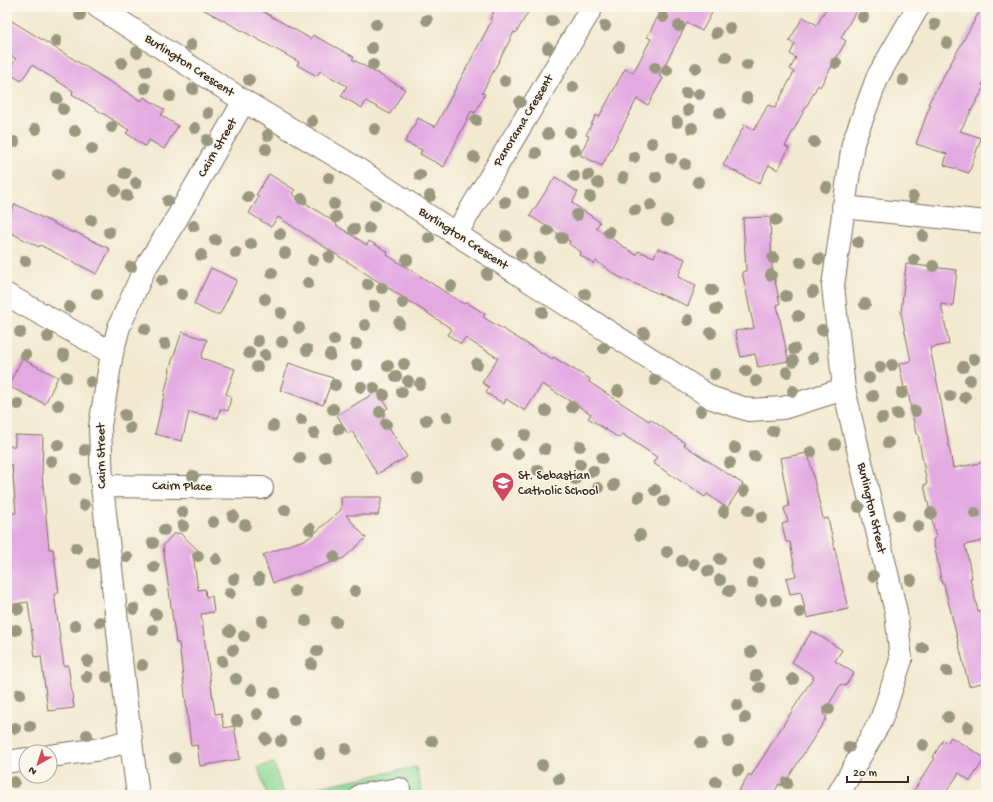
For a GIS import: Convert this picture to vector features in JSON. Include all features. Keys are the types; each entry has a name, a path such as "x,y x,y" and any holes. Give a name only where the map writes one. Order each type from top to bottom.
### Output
{"street":[{"name":"Burlington Crescent","path":"98,7 244,101 356,168 712,398 749,410 783,408 844,389"},
{"name":"Panorama Crescent","path":"456,234 592,7"},
{"name":"Burlington Street","path":"838,795 881,720 901,660 896,612 844,389 833,286 853,143 878,76 918,7"},
{"name":"Cairn Street","path":"138,795 125,696 102,486 100,426 112,353 120,327 144,270 178,218 244,101"},
{"path":"843,207 986,222"},
{"path":"7,295 112,353"},
{"name":"Cairn Place","path":"102,486 262,488"},
{"path":"58,755 101,749 131,740"},
{"path":"7,762 18,760"},
{"path":"361,795 399,789 400,795"}],"green space":[{"path":"274,763 283,794 416,767 423,795 267,795 258,767"}],"building":[{"path":"199,7 255,7 311,39 313,35 354,57 352,59 405,89 390,114 366,101 362,108 341,96 347,86 320,71 317,76 297,65 299,62"},
{"path":"496,7 531,7 516,33 514,32 482,93 485,94 475,113 471,111 444,167 420,154 422,150 405,142 418,118 435,127 492,20 490,19"},
{"path":"656,7 715,7 702,31 687,23 659,76 663,78 648,105 637,99 602,166 580,155 589,136 586,135 596,115 599,117 625,69 633,73 651,39 647,37 657,18 660,20 664,11"},
{"path":"827,7 858,7 841,38 846,41 820,87 818,85 785,146 789,148 778,170 769,165 759,184 723,165 745,124 754,130 768,105 775,108 794,72 790,69 796,58 790,54 795,44 789,41 803,17 817,25"},
{"path":"982,7 986,7 986,78 982,85 985,86 960,131 981,138 969,173 944,165 947,154 916,144 930,105 928,104"},
{"path":"7,18 141,101 144,97 165,110 161,115 178,126 164,149 149,140 145,146 126,133 129,130 72,94 73,91 32,65 21,81 7,72 16,59 7,54"},
{"path":"269,174 295,190 292,194 337,224 336,225 367,245 369,241 388,252 387,255 464,304 466,302 485,314 483,317 552,359 553,357 590,379 589,382 649,421 650,419 685,443 684,445 743,484 727,508 707,494 705,497 653,463 657,457 622,434 619,438 588,418 591,414 542,384 525,411 506,399 504,404 486,393 489,387 482,383 498,358 465,338 461,344 448,335 452,329 278,217 271,227 249,213 259,197 256,195"},
{"path":"555,177 578,192 572,203 600,222 596,228 636,255 638,251 654,257 658,248 685,259 678,277 696,285 688,306 619,277 596,261 594,264 580,255 581,252 569,244 570,241 530,216"},
{"path":"15,204 73,233 73,231 110,249 97,274 40,245 39,247 7,231 7,219"},
{"path":"770,217 772,266 780,304 777,305 788,361 758,367 755,354 741,357 735,331 754,328 742,272 746,271 743,218"},
{"path":"906,264 957,270 953,306 941,304 949,344 930,348 953,468 986,462 986,540 965,545 972,578 970,578 978,611 986,609 986,682 969,686 944,584 942,584 933,539 936,538 924,485 927,484 918,434 916,434 907,387 904,388 899,364 911,361 901,313"},
{"path":"211,268 237,280 220,314 213,314 194,304"},
{"path":"182,332 207,340 201,358 235,369 226,394 231,396 228,411 220,409 218,418 189,412 182,441 155,434 169,370"},
{"path":"22,359 58,377 45,404 8,386"},
{"path":"289,363 333,378 323,405 280,390"},
{"path":"378,391 388,408 380,412 407,457 377,474 352,431 348,434 337,415"},
{"path":"15,435 43,436 42,474 49,549 53,549 59,593 54,594 64,666 68,665 74,708 48,711 41,656 35,657 28,602 7,605 7,527 10,527 9,513 16,513 12,465 7,465 8,446 15,446"},
{"path":"808,453 823,519 828,518 848,609 807,618 801,592 790,594 786,578 796,576 790,542 786,542 782,524 788,522 784,508 789,506 780,458"},
{"path":"341,497 382,497 378,515 346,515 366,538 344,558 273,583 263,555 309,538 341,510"},
{"path":"180,533 201,553 193,554 198,590 205,589 206,597 212,596 214,612 201,614 215,714 221,713 224,728 234,726 240,759 200,766 197,745 191,746 179,643 176,643 163,546 173,534"},
{"path":"812,631 842,650 835,661 854,673 845,686 841,684 823,714 827,717 783,786 779,784 772,795 736,795 749,774 751,776 814,676 792,662"},
{"path":"951,737 985,758 970,781 959,773 944,795 911,795 935,758 933,757 943,740 947,743"}],"place":[{"name":"St. Sebastian Catholic School","path":"503,502"}]}
